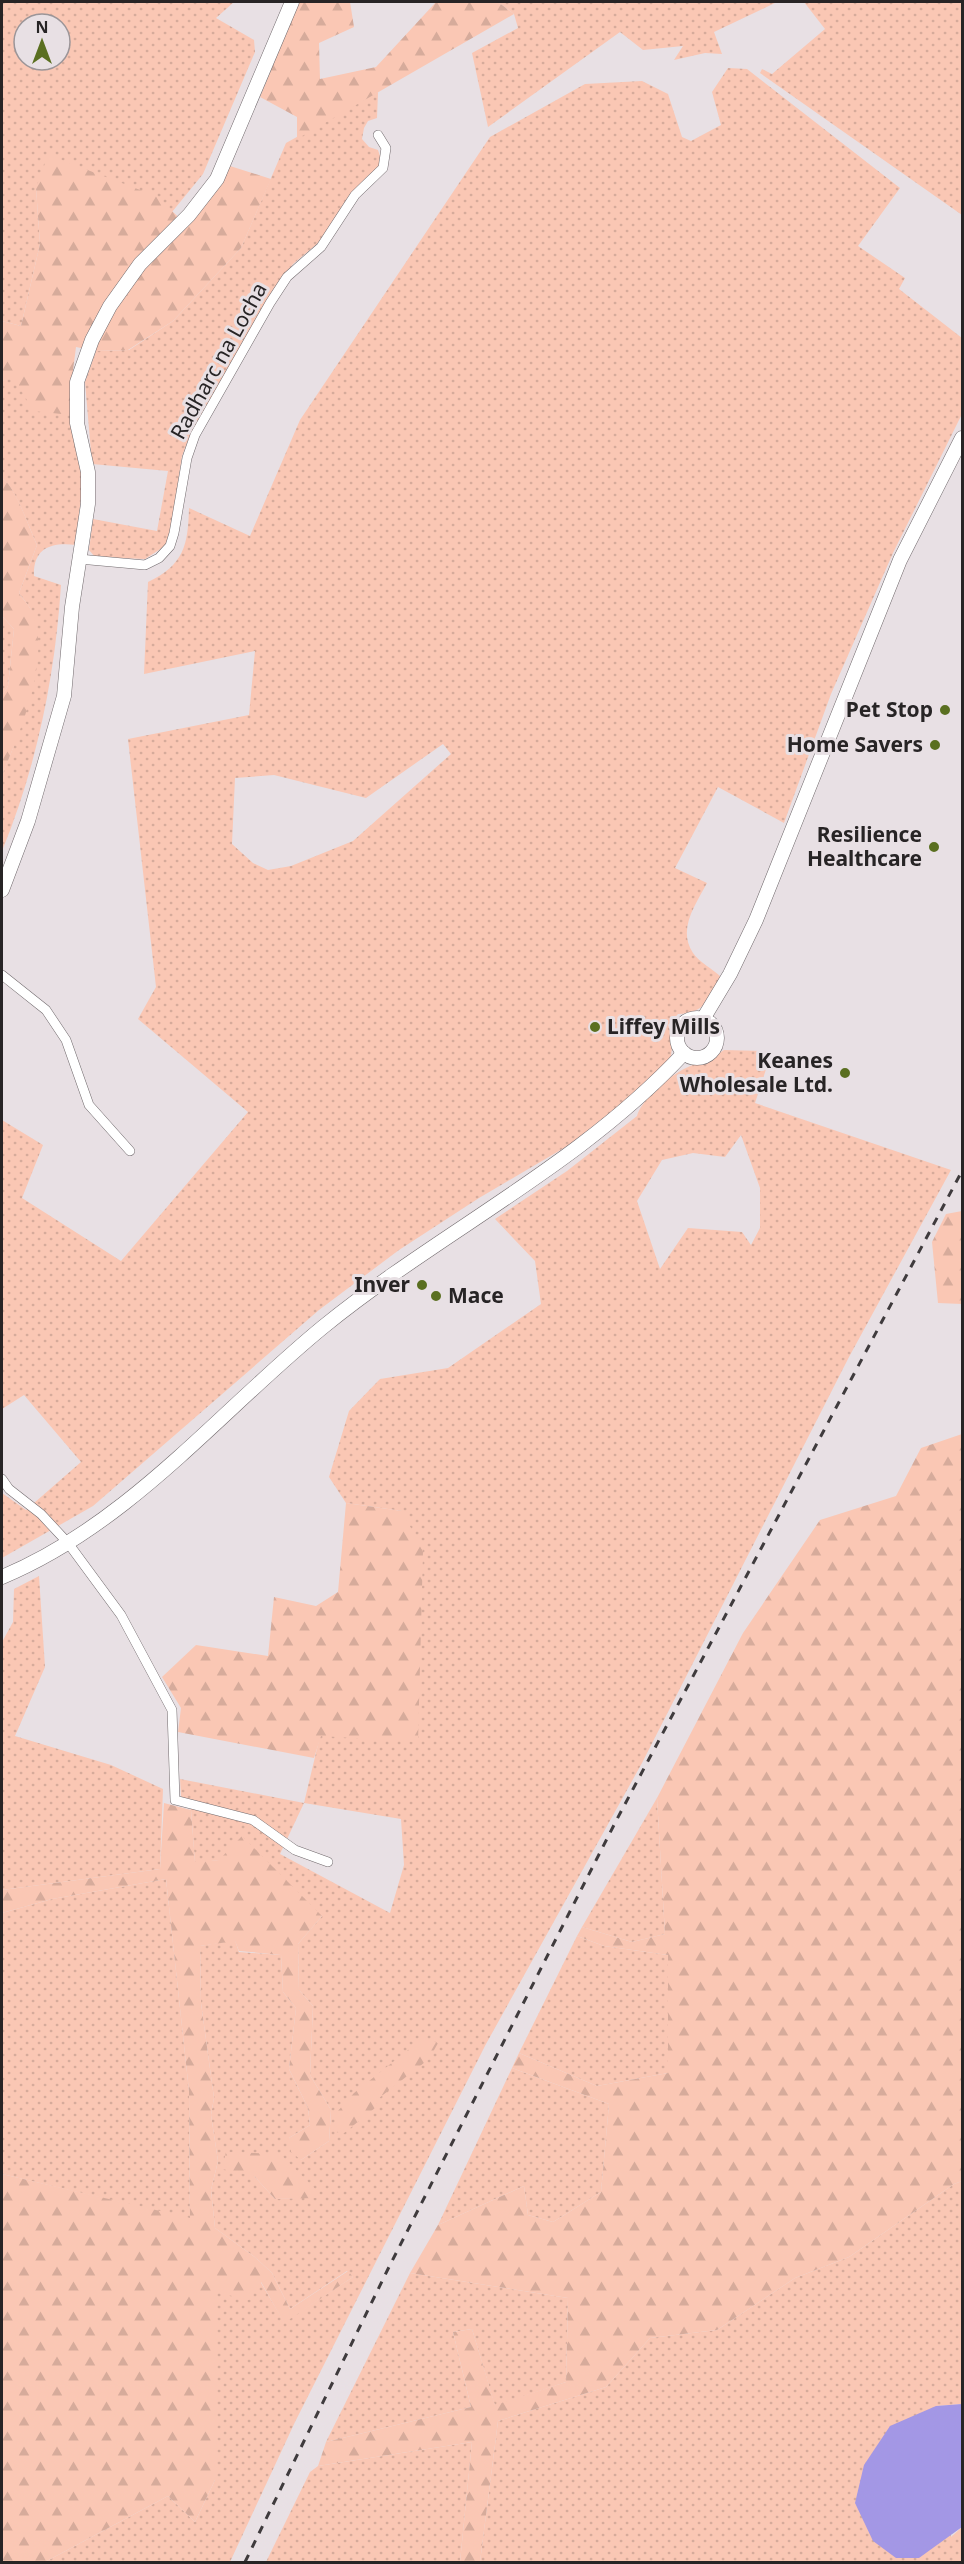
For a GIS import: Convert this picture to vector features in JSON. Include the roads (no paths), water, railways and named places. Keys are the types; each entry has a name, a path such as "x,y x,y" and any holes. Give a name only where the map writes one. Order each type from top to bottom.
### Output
{"main road":[{"path":"2,890 28,821 64,696 79,559 88,504 88,472 77,423 77,382 92,340 110,306 140,264 189,215 217,179 292,2"},
{"path":"704,1019 730,974 756,920 900,560 963,438"},
{"path":"704,1019 710,1023 717,1035 713,1050 702,1058 694,1058 684,1053 677,1040 682,1025 689,1020 704,1019"},
{"path":"2,1577 68,1543 114,1511 322,1328 393,1273 588,1142 628,1109 684,1053"}],"street":[{"name":"Radharc na Locha","path":"79,559 145,565 159,558 170,546 187,458 195,435 287,277 321,247 356,195 383,168 386,148 378,135"},
{"path":"2,975 46,1010 66,1040 89,1105 130,1151"},
{"path":"2,1479 9,1489 41,1514 68,1543 121,1616 172,1710 175,1800 253,1820 295,1850 328,1862"}],"railway":[{"path":"245,2562 388,2269 616,1821 962,1171"}],"place":[{"name":"Pet Stop","path":"945,710"},
{"name":"Home Savers","path":"935,745"},
{"name":"Resilience Healthcare","path":"934,847"},
{"name":"Liffey Mills","path":"595,1027"},
{"name":"Keanes Wholesale Ltd.","path":"845,1073"},
{"name":"Inver","path":"422,1285"},
{"name":"Mace","path":"436,1296"}]}
